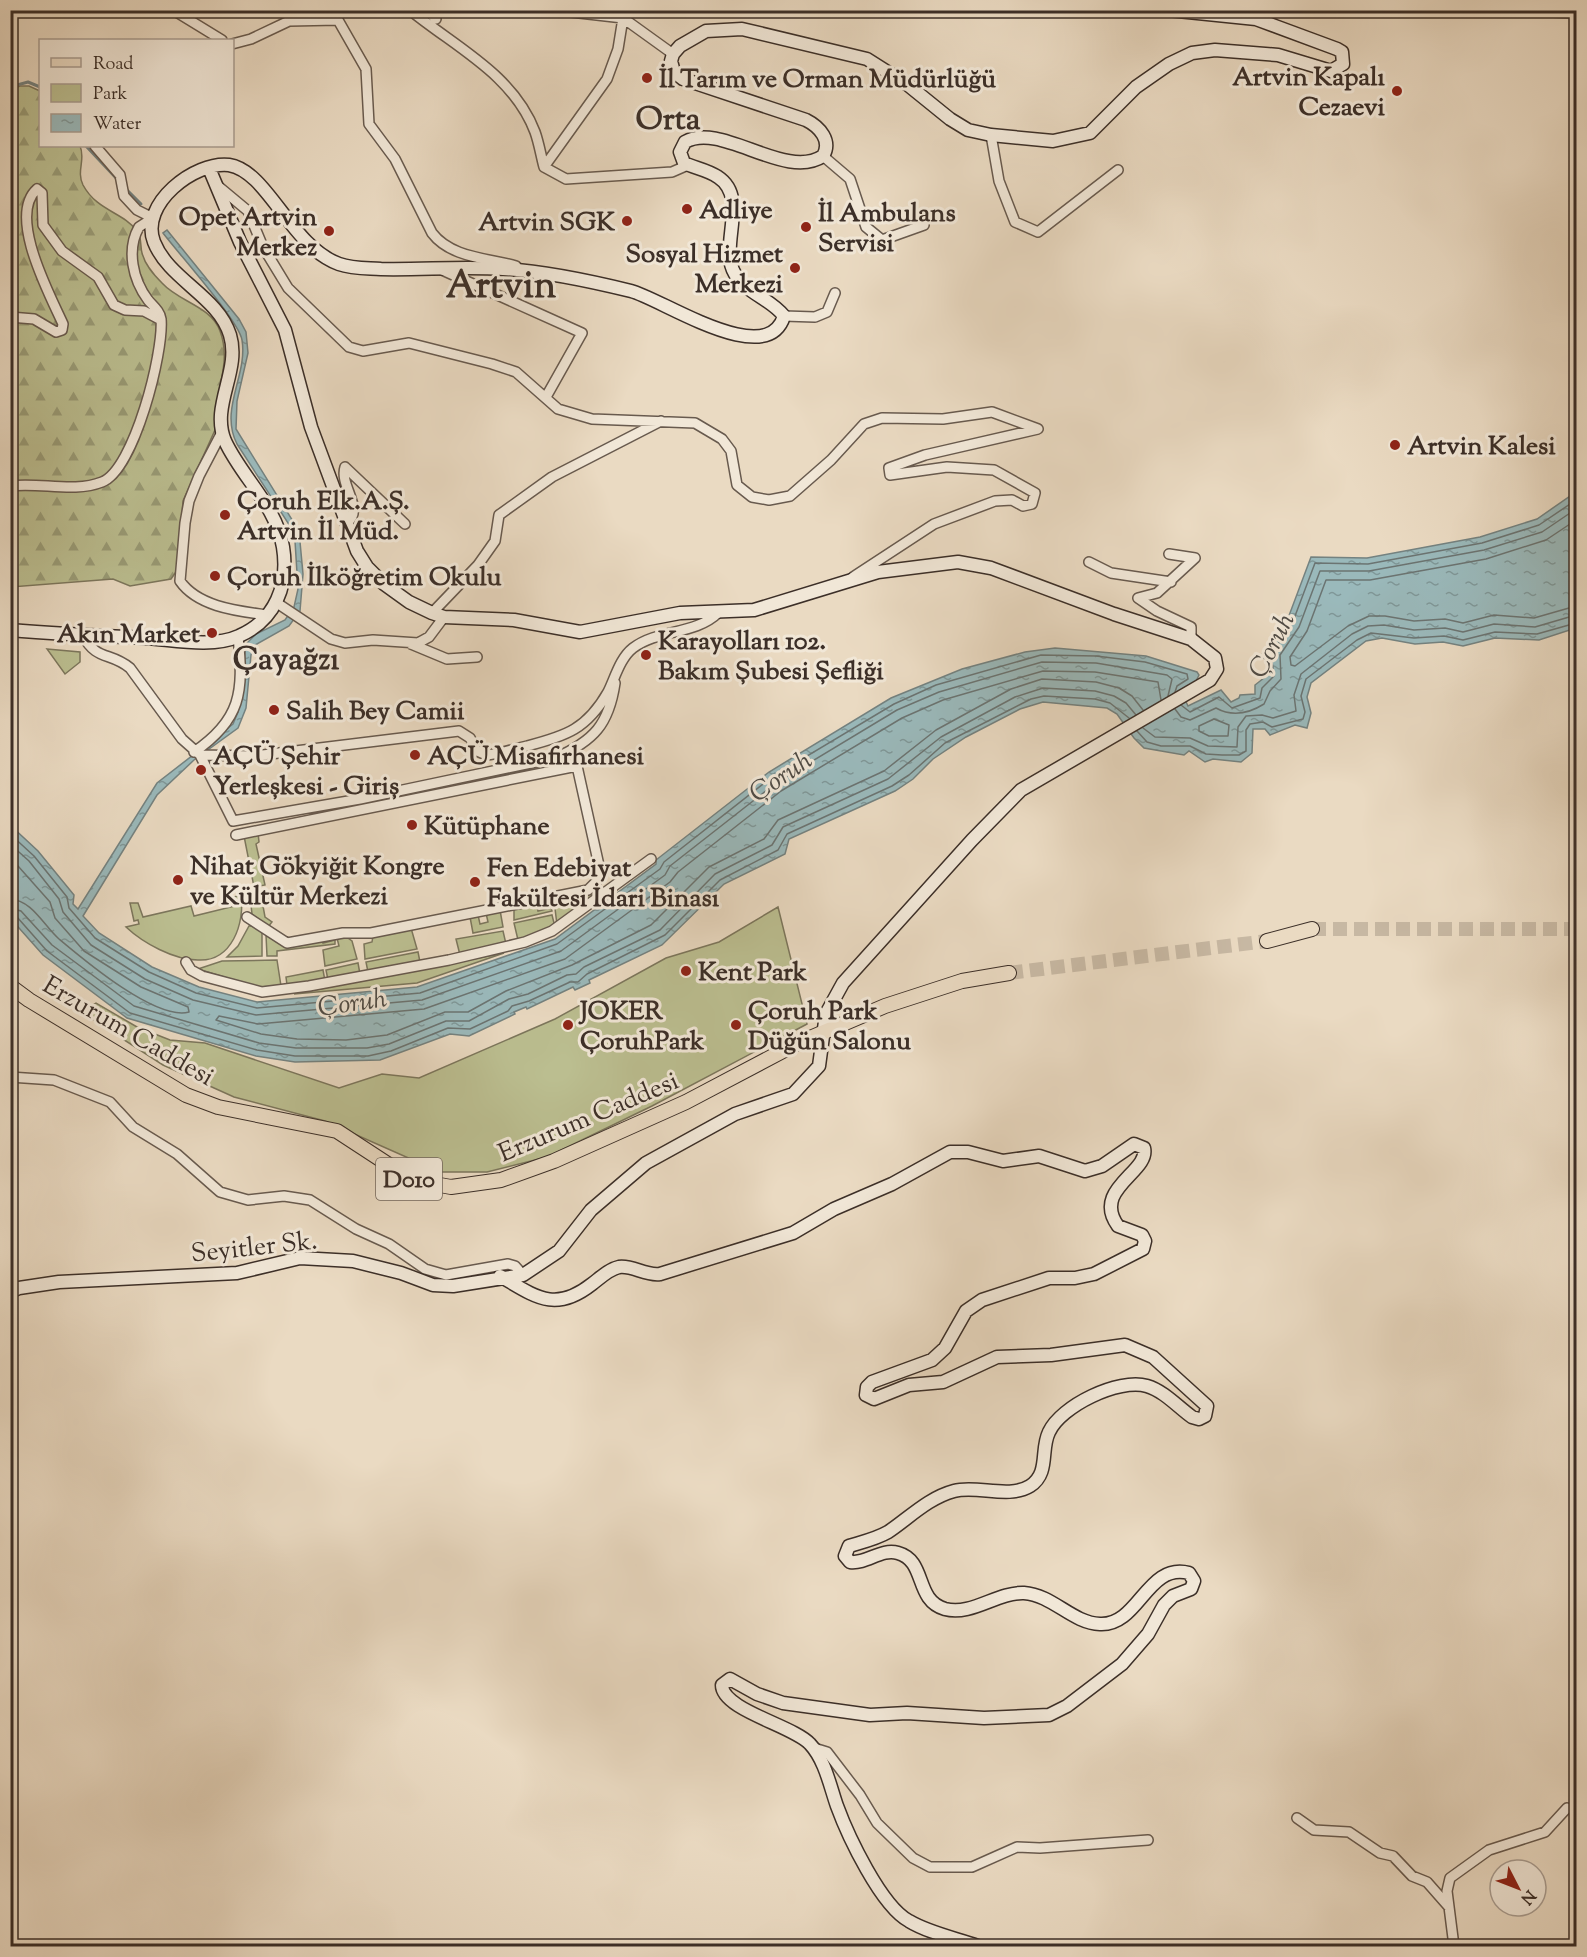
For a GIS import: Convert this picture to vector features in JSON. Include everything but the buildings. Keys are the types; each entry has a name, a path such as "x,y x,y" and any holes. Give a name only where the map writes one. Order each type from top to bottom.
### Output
{"main road":[{"path":"1267,941 1312,929"},
{"name":"D010","path":"824,1031 916,995 962,981 1009,973"},
{"name":"Erzurum Caddesi","path":"10,986 28,1000 186,1095 218,1107 337,1131 412,1180 437,1186 484,1183 535,1169 686,1102 824,1031"}],"street":[{"path":"173,10 220,39"},
{"path":"410,10 494,72 518,100 534,130 544,167 566,179 672,172 688,165"},
{"path":"427,10 436,19"},
{"path":"553,10 622,14 673,54 674,72 689,82 757,102 813,123 825,139 827,147 823,156 810,162 791,161 721,141 696,138 690,139 681,147 681,158 688,165 718,177 729,189 732,201 732,268 741,282 784,316 815,317 827,312 835,293"},
{"path":"673,54 688,40 718,28 742,29 848,53 867,59 883,68 958,125 991,135 1046,141 1083,136 1102,123 1136,87 1169,64 1192,53 1215,50 1278,55 1331,71 1343,64 1342,52 1337,49 1256,19 1168,10"},
{"path":"1256,19 1283,10"},
{"path":"1509,10 1525,13 1576,13"},
{"path":"544,167 607,79 618,49 622,14"},
{"path":"234,43 251,39 289,21 338,20 366,69 369,124 395,159 438,241 460,253 532,272"},
{"path":"991,135 999,181 1015,222 1038,232 1118,170"},
{"path":"96,147 120,175 124,196 137,210 153,218"},
{"path":"823,156 850,179 866,227 882,240 924,225"},
{"path":"10,486 95,484 114,475 128,454 155,375 161,320 159,312 140,287 131,253 139,227 153,218 172,190 190,177 209,168 232,166 248,173 298,234 319,252 337,263 355,268 507,268 532,272 640,294 703,324 747,336 770,334 781,325 784,316"},
{"path":"10,1077 54,1080 110,1102 133,1127 177,1154 213,1188 226,1196 248,1200 284,1196 310,1200 356,1229 389,1244 424,1269 438,1274 446,1275 508,1264 515,1266 523,1275 559,1251 591,1209 646,1163 735,1114 794,1094 819,1066 829,1004 843,983 997,813 1034,781 1210,680 1217,669 1215,658 1191,639 972,564 906,566 849,579 754,610 680,613 580,632 490,618 438,615 409,602 367,567 357,552 311,427 285,330 255,274 209,168"},
{"path":"214,182 249,211 263,247 288,288 348,347 363,351 409,343 492,364 516,372 558,409 592,419 695,423 722,439 731,451 737,485 752,497 769,500 790,496 831,460 864,424 882,418 943,419 992,412 1038,429 926,454 889,468 890,475 947,467 994,470 1035,493 1032,504 1023,506 1012,500 995,501 934,524 849,579"},
{"path":"10,317 33,319 56,332 62,330 63,324 26,230 31,201 37,189 42,194 43,225 62,251 98,277 114,305 125,310 144,311 161,320"},
{"path":"10,630 200,641 238,637 267,615 277,603 284,583 280,536 264,500 229,448 222,432 222,413 232,363 230,335 217,312 162,255 153,240 153,218"},
{"path":"440,269 582,333 546,397"},
{"path":"411,644 429,637 438,615 495,541 499,515 552,477 663,420"},
{"path":"222,432 189,501 180,580 188,589 214,604 267,615"},
{"path":"348,523 353,518 354,510 343,479 345,467 405,525"},
{"path":"1169,554 1195,558 1157,593 1138,598 1156,611 1191,627 1191,639"},
{"path":"1089,562 1111,573 1171,582"},
{"path":"277,603 337,642 373,640 411,644 447,659 477,657"},
{"path":"197,753 254,756 459,731 470,738 479,754 490,755 553,740 577,728 596,711 628,653 640,644 704,623 718,613"},
{"path":"82,634 94,652 119,660 130,668 197,753 233,821 360,799 555,758 582,744 600,729 611,708 616,674"},
{"path":"197,753 218,735 232,716 239,678 238,637"},
{"path":"236,835 578,766 600,870 597,881 588,890 376,932 343,933 287,943 247,917"},
{"path":"186,962 191,970 202,976 262,992 309,987 449,960 525,942 552,931 651,859"},
{"path":"500,1276 529,1293 555,1301 570,1299 609,1271 619,1267 628,1267 650,1275 660,1274 793,1233 841,1205 892,1184 950,1152 968,1152 1003,1161 1039,1156 1085,1171 1102,1166 1134,1144 1144,1148 1143,1159 1116,1192 1111,1210 1118,1226 1142,1235 1145,1245 1140,1252 1094,1274 1075,1278 1049,1278 982,1300 960,1319 939,1354 924,1364 872,1382 867,1388 866,1395 874,1400 909,1385 943,1382 990,1360 1006,1356 1051,1356 1125,1345 1144,1351 1161,1363 1207,1406 1205,1416 1199,1419 1192,1417 1150,1387 1139,1384 1119,1386 1069,1408 1060,1416 1047,1435 1043,1470 1028,1487 1013,1491 965,1489 945,1494 926,1504 882,1535 849,1546 845,1556 853,1563 886,1552 902,1554 914,1564 927,1598 943,1608 960,1610 1007,1594 1027,1593 1047,1599 1085,1620 1100,1624 1122,1617 1158,1580 1169,1573 1189,1573 1194,1579 1193,1585 1167,1600 1144,1640 1122,1664 1067,1706 1049,1715 984,1718 907,1713 870,1715 783,1703 757,1694 734,1680 723,1682 722,1691 740,1706 798,1734 814,1748 823,1765 851,1843 891,1905 908,1921 978,1947"},
{"name":"Seyitler Sk.","path":"10,1292 19,1288 58,1282 237,1273 300,1258 353,1261 401,1273 433,1285 453,1286 500,1276 523,1275"},
{"path":"814,1748 826,1752 885,1833 913,1858 930,1867 972,1867 1017,1847 1040,1848 1148,1840"},
{"path":"1454,1947 1447,1891 1450,1878 1489,1850 1545,1832 1567,1808"},
{"path":"1297,1818 1314,1830 1349,1833 1380,1853 1393,1856 1412,1876 1427,1882 1449,1907"}],"green space":[{"path":"20,86 29,86 39,91 39,147 80,147 81,180 89,194 103,206 125,219 139,233 143,257 153,273 169,289 210,316 220,331 224,356 216,405 215,430 183,501 178,569 171,579 130,586 113,579 11,587 10,90"},
{"path":"47,649 80,652 80,662 65,674"},
{"path":"258,833 259,842 256,844 265,885 254,887 244,836"},
{"path":"266,889 269,900 263,906 265,917 272,922 268,927 252,914 251,905 257,903 255,892"},
{"path":"591,892 596,897 557,925 554,900"},
{"path":"241,895 241,917 234,939 220,955 210,959 189,959 169,954 141,939 126,927 139,924 138,920 134,921 130,903 138,903 143,917 191,906 194,916 235,906 234,897"},
{"path":"536,903 538,911 551,908 552,911 514,920 514,908"},
{"path":"778,907 807,1024 652,1106 547,1157 487,1172 440,1172 325,1121 234,1097 163,1065 81,1012 96,1003 137,1027 170,1040 205,1043 339,1088 382,1074 419,1078 555,1019 666,958 719,942"},
{"path":"500,910 503,927 473,933 470,917 478,915 480,924 488,922 486,913"},
{"path":"552,915 555,927 518,940 514,923"},
{"path":"249,926 254,926 262,932 262,956 227,957 238,946"},
{"path":"411,928 417,949 365,959 364,944 372,942 373,936"},
{"path":"503,931 506,944 460,955 456,939"},
{"path":"266,935 283,946 322,940 323,943 335,940 335,944 277,951 277,956 267,956"},
{"path":"345,936 352,941 357,959 325,966 323,950 339,946 337,938"},
{"path":"418,952 420,962 368,972 366,962"},
{"path":"504,953 417,983 294,994"},
{"path":"277,960 281,986 257,987 198,969 222,961"},
{"path":"358,963 360,974 328,980 326,970"},
{"path":"323,970 325,981 287,985 286,977"}],"water":[{"name":"Çoruh","path":"167,230 239,319 246,332 248,353 237,401 236,429 299,531 303,574 300,611 289,626 255,645 251,655 246,708 238,728 194,760 157,795 83,916 99,933 152,967 199,987 257,1002 417,987 555,939 656,864 656,860 769,772 891,698 962,669 1025,652 1055,648 1146,656 1197,672 1199,675 1196,681 1181,691 1188,706 1221,690 1231,702 1240,695 1255,694 1255,685 1269,674 1267,661 1261,656 1287,621 1311,557 1367,558 1480,537 1537,519 1576,492 1576,628 1539,640 1495,638 1463,646 1443,642 1415,644 1382,638 1366,641 1311,683 1307,697 1311,713 1307,728 1295,725 1270,735 1265,729 1253,729 1252,753 1241,762 1213,759 1205,762 1189,751 1184,755 1144,748 1117,714 1107,708 1043,702 1020,709 966,737 933,759 913,779 895,791 789,839 785,854 724,884 662,945 589,980 590,983 575,990 573,987 527,1009 526,1007 514,1012 515,1014 469,1036 450,1034 380,1060 295,1062 256,1056 127,1018 43,955 11,919 10,825 38,851 74,895 73,904 78,909 157,783 233,724 238,712 246,644 256,634 285,620 294,607 298,589 295,541 290,526 237,444 232,431 232,405 243,353 242,340 220,303 163,233"}],"waterway":[{"path":"10,87 28,82 39,87"},
{"path":"87,147 117,179"},
{"path":"126,189 141,204"}],"tunnel":[{"path":"1312,929 1576,929"},
{"path":"1009,973 1267,941"}],"place":[{"name":"İl Tarım ve Orman Müdürlüğü","path":"647,78"},
{"name":"Artvin Kapalı Cezaevi","path":"1397,91"},
{"name":"Adliye","path":"687,209"},
{"name":"Artvin SGK","path":"627,221"},
{"name":"İl Ambulans Servisi","path":"806,227"},
{"name":"Opet Artvin Merkez","path":"329,231"},
{"name":"Sosyal Hizmet Merkezi","path":"795,268"},
{"name":"Artvin Kalesi","path":"1395,445"},
{"name":"Çoruh Elk.A.Ş. Artvin İl Müd.","path":"225,515"},
{"name":"Çoruh İlköğretim Okulu","path":"215,576"},
{"name":"Akın Market","path":"212,633"},
{"name":"Karayolları 102. Bakım Şubesi Şefliği","path":"646,655"},
{"name":"Salih Bey Camii","path":"274,710"},
{"name":"AÇÜ Misafirhanesi","path":"415,755"},
{"name":"AÇÜ Şehir Yerleşkesi - Giriş","path":"201,770"},
{"name":"Kütüphane","path":"412,825"},
{"name":"Nihat Gökyiğit Kongre ve Kültür Merkezi","path":"178,880"},
{"name":"Fen Edebiyat Fakültesi İdari Binası","path":"475,882"},
{"name":"Kent Park","path":"686,971"},
{"name":"JOKER ÇoruhPark","path":"568,1025"},
{"name":"Çoruh Park Düğün Salonu","path":"736,1025"}],"district":[{"name":"Orta","path":"668,118"},
{"name":"Artvin","path":"501,284"},
{"name":"Çayağzı","path":"286,658"}]}
